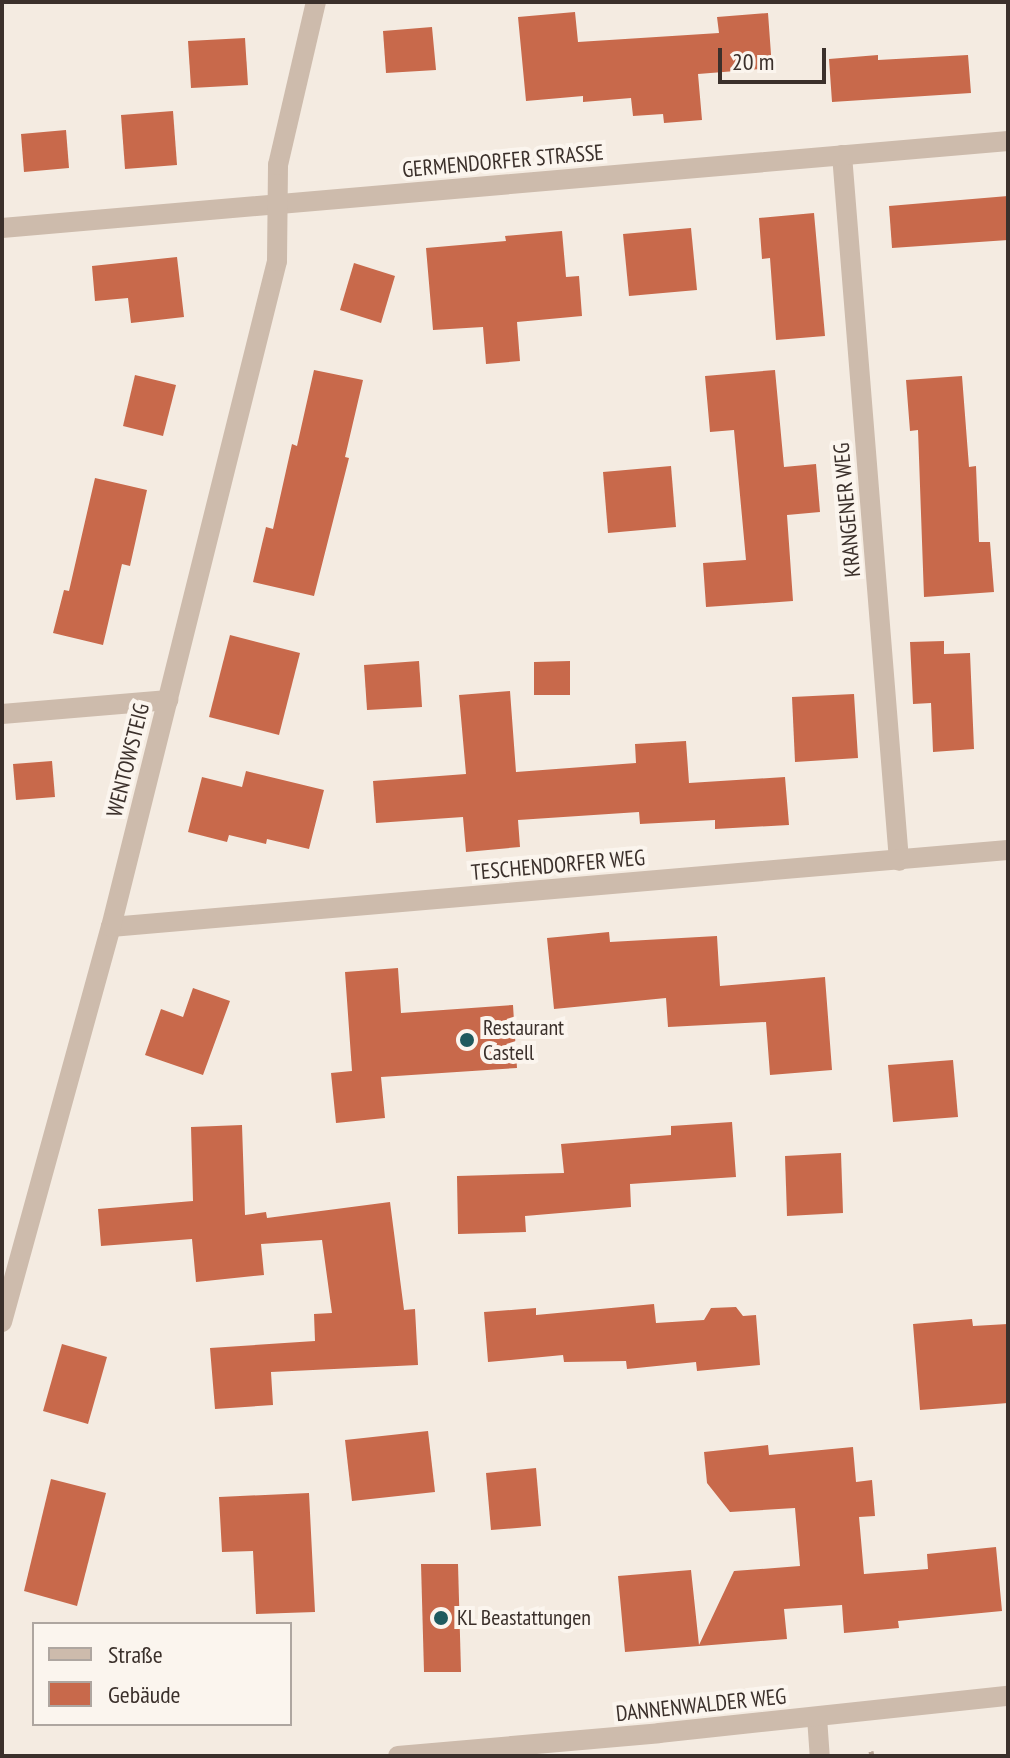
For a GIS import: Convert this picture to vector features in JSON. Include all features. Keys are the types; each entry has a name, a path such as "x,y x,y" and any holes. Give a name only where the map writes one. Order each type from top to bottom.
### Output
{"street":[{"name":"WENTOWSTEIG","path":"2,1322 111,927 277,261 278,165 316,2"},
{"name":"GERMENDORFER STRASSE","path":"2,228 1008,141"},
{"name":"KRANGENER WEG","path":"842,155 899,861"},
{"path":"2,714 168,700"},
{"name":"TESCHENDORFER WEG","path":"111,927 1008,850"},
{"path":"2,1237 24,1234"},
{"name":"DANNENWALDER WEG","path":"398,1756 1008,1696"},
{"path":"817,1717 820,1756"}],"building":[{"path":"575,12 578,42 719,33 717,17 768,13 772,68 698,74 702,120 664,123 663,114 633,116 631,98 583,102 583,96 526,101 518,17"},
{"path":"432,27 436,70 386,73 383,31"},
{"path":"245,38 248,85 191,88 188,41"},
{"path":"878,55 878,60 968,55 971,93 832,102 829,59"},
{"path":"173,111 177,165 125,169 121,115"},
{"path":"66,130 69,168 24,172 21,134"},
{"path":"1008,196 1008,240 892,248 889,206"},
{"path":"814,213 825,336 776,340 770,258 762,259 759,218"},
{"path":"691,228 697,290 629,296 623,234"},
{"path":"562,231 566,277 579,276 582,316 517,322 520,361 486,364 483,327 433,330 426,248 506,241 505,236"},
{"path":"177,257 184,317 131,323 128,298 95,301 92,266"},
{"path":"354,263 395,276 381,323 340,310"},
{"path":"314,370 363,380 345,457 349,458 314,596 253,582 266,527 273,529 292,444 297,446"},
{"path":"775,370 784,467 816,464 820,512 787,515 793,601 706,607 703,563 746,560 734,430 710,432 705,376"},
{"path":"135,375 176,385 163,436 123,426"},
{"path":"962,376 969,467 976,466 979,542 990,542 994,592 924,597 918,430 910,431 906,380"},
{"path":"671,466 676,527 608,533 603,472"},
{"path":"95,478 147,490 130,566 122,564 103,645 53,633 64,590 69,591"},
{"path":"230,635 300,653 279,735 209,717"},
{"path":"944,641 944,654 970,653 974,749 933,752 931,703 913,704 910,642"},
{"path":"419,661 422,707 367,710 364,665"},
{"path":"570,661 570,695 534,695 534,662"},
{"path":"510,691 516,772 636,763 635,744 686,741 689,783 785,777 789,825 715,829 715,820 640,824 639,812 518,820 520,847 466,852 463,817 376,823 373,781 466,774 459,695"},
{"path":"854,694 858,758 795,762 792,697"},
{"path":"52,761 55,797 16,800 13,764"},
{"path":"246,771 324,790 309,849 267,839 266,844 229,835 227,842 188,832 202,777 242,787"},
{"path":"609,932 610,942 717,936 720,986 825,977 832,1070 770,1075 766,1022 668,1027 666,998 554,1009 547,938"},
{"path":"398,968 401,1013 513,1005 517,1068 381,1077 385,1118 336,1123 331,1073 352,1071 345,972"},
{"path":"193,988 230,1001 203,1075 145,1055 161,1009 183,1017"},
{"path":"953,1060 958,1117 893,1122 888,1065"},
{"path":"732,1122 736,1177 630,1184 631,1207 525,1216 526,1232 458,1234 457,1176 564,1173 561,1144 671,1135 671,1126"},
{"path":"242,1125 245,1215 266,1212 267,1218 390,1202 404,1310 415,1309 418,1365 271,1372 273,1405 215,1409 210,1348 315,1341 314,1314 332,1313 322,1240 261,1244 264,1275 196,1282 192,1239 101,1246 98,1209 193,1201 191,1127"},
{"path":"841,1153 843,1213 787,1216 785,1156"},
{"path":"654,1304 656,1323 704,1320 711,1308 736,1307 743,1316 756,1315 760,1365 697,1371 696,1362 627,1369 626,1361 564,1362 563,1355 488,1362 484,1312 536,1308 536,1315"},
{"path":"972,1319 973,1326 1008,1324 1008,1403 920,1410 913,1324"},
{"path":"62,1344 107,1357 88,1424 43,1411"},
{"path":"428,1431 435,1492 352,1501 345,1440"},
{"path":"768,1445 769,1455 853,1447 856,1482 872,1480 875,1516 859,1517 864,1574 928,1569 927,1554 996,1547 1002,1611 898,1621 899,1628 844,1633 842,1605 784,1609 787,1639 625,1652 618,1576 691,1570 699,1645 734,1571 800,1566 795,1508 730,1512 707,1483 704,1452"},
{"path":"536,1468 541,1526 491,1530 486,1473"},
{"path":"51,1479 106,1493 77,1606 24,1591"},
{"path":"309,1493 315,1612 256,1614 253,1551 222,1552 219,1497"},
{"name":"KL Beastattungen","path":"421,1564 458,1564 461,1672 424,1672"}],"place":[{"name":"Restaurant Castell","path":"467,1040"},
{"name":"KL Beastattungen","path":"441,1618"}]}
